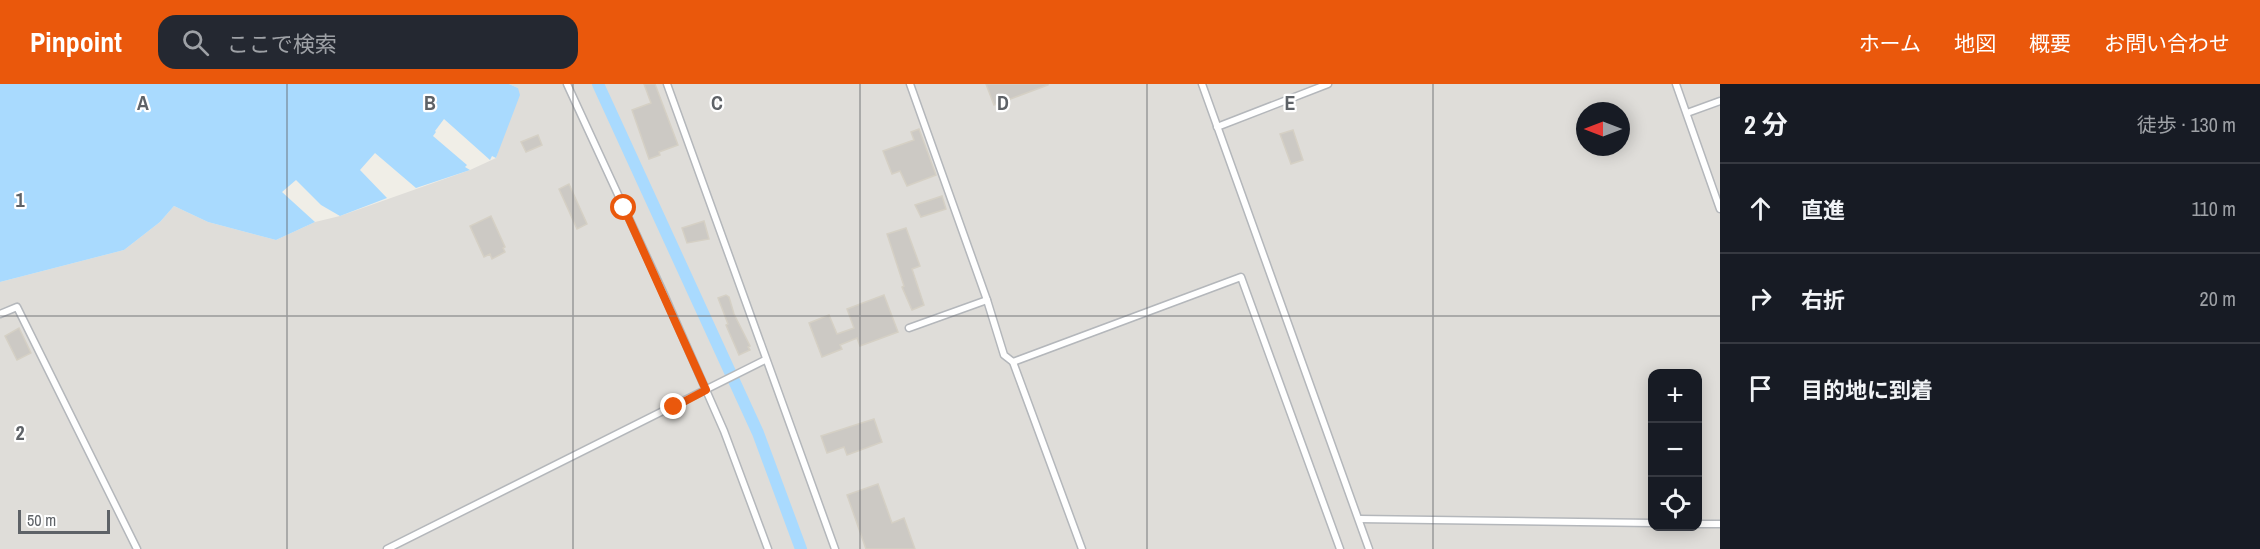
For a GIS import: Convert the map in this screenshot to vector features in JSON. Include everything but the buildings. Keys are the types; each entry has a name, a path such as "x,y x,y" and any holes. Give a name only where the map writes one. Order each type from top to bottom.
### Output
{"lane":[{"path":"567,84 724,431 768,549"},
{"path":"666,84 763,360 835,549"},
{"path":"910,84 987,300 1004,355 1013,362 1082,549"},
{"path":"1202,84 1369,549"},
{"path":"1217,127 1328,84"},
{"path":"1676,84 1717,191 1720,209"},
{"path":"1687,113 1720,101"},
{"path":"1013,362 1241,277 1340,549"},
{"path":"909,328 987,300"},
{"path":"0,314 17,307 137,549"},
{"path":"387,549 763,360"},
{"path":"1359,519 1648,523"},
{"path":"1702,524 1720,524"}],"shaded area":[{"path":"509,84 1720,84 1720,549 0,549 0,282 124,250 160,222 174,206 208,222 276,240 315,222 340,216 470,170 496,158 518,88"}],"water":[{"path":"0,84 509,84 518,88 520,95 496,158 492,156 490,160 444,119 433,136 470,170 416,188 375,153 360,170 387,198 340,216 321,205 296,180 282,192 315,222 276,240 208,222 174,206 160,222 124,250 0,282"}],"waterway":[{"path":"598,84 758,433 801,549"}],"route":[{"path":"624,208 706,390 674,407"}]}
